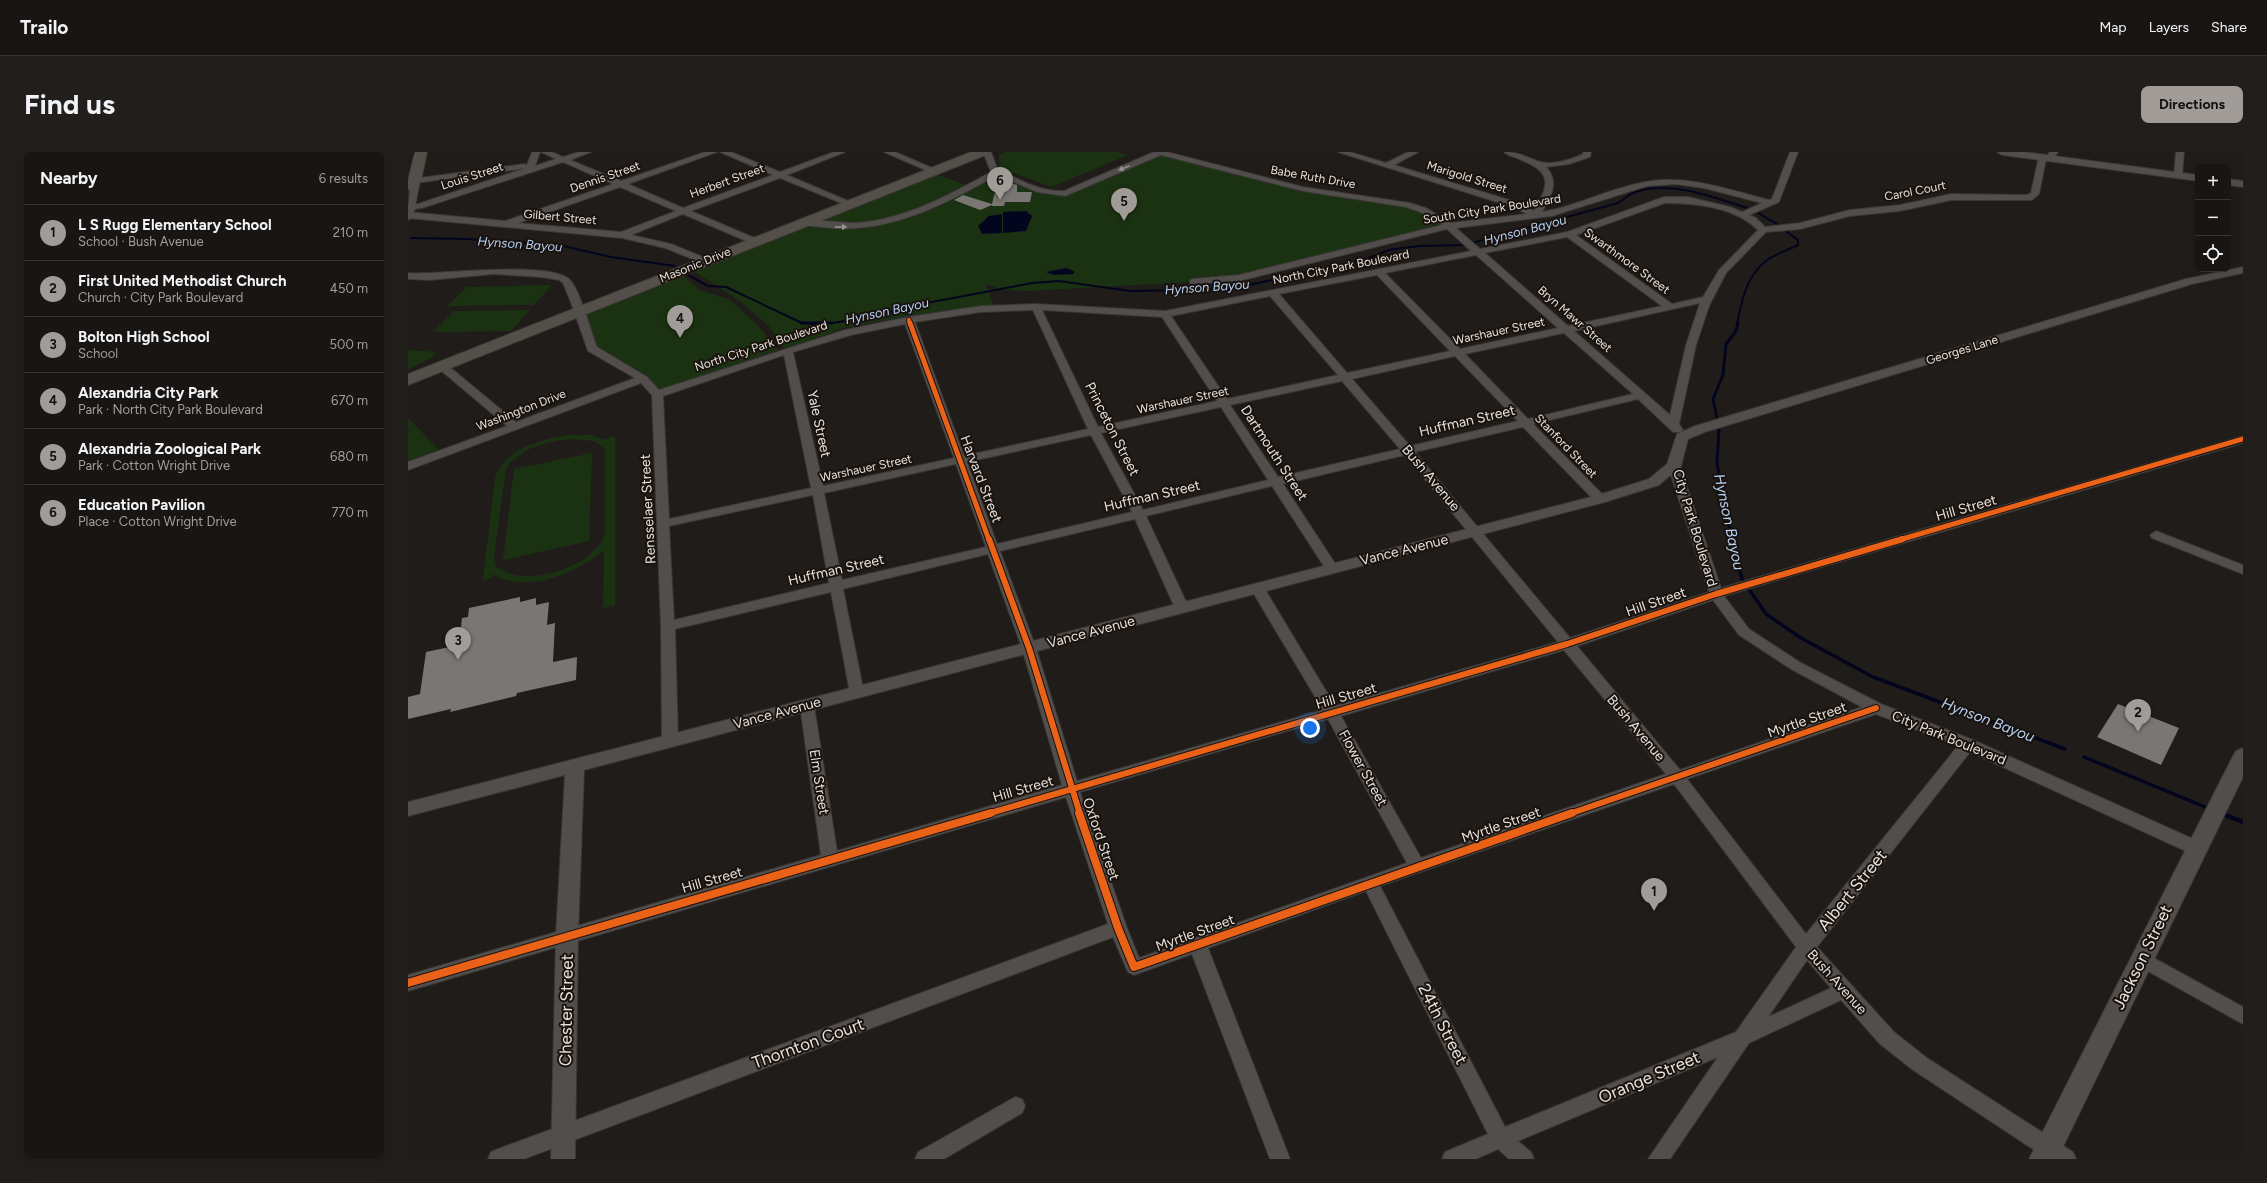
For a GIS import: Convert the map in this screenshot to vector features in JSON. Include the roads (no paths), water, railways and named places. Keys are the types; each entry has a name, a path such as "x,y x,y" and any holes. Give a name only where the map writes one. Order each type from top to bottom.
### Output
{"main road":[{"path":"411,183 421,152"},
{"name":"Masonic Drive","path":"408,380 849,203 982,152"},
{"name":"Jackson Street","path":"2052,1155 2141,959 2243,756"}],"street":[{"path":"408,211 411,183 531,168 536,152"},
{"path":"546,152 754,241"},
{"name":"Louis Street","path":"408,211 531,168 564,160 587,152"},
{"name":"Dennis Street","path":"504,224 713,152"},
{"path":"724,152 849,203"},
{"name":"Herbert Street","path":"622,236 682,211 841,152"},
{"path":"888,152 933,170"},
{"path":"987,152 993,169 997,172 1046,192 1061,194 1159,152"},
{"name":"Babe Ruth Drive","path":"1159,152 1303,189 1407,205 1423,210 1449,226 1460,237"},
{"name":"Marigold Street","path":"1342,152 1516,205 1536,216"},
{"path":"1388,165 1414,152"},
{"path":"1508,152 1538,164 1559,164 1581,158 1587,155 1587,152"},
{"path":"1743,215 1770,204 1779,195 1794,152"},
{"path":"2002,152 2048,156 2195,178"},
{"path":"2178,176 2180,152"},
{"name":"Carol Court","path":"1763,230 1800,226 1850,214 1900,208 1951,196 2029,198 2035,194 2048,156"},
{"path":"1536,216 1549,190 1546,173 1538,164"},
{"path":"1546,173 1559,164"},
{"path":"803,222 841,227 898,219 921,212 960,193 997,172"},
{"name":"South City Park Boulevard","path":"1193,282 1239,278 1449,226 1536,216 1582,205 1636,185 1660,182 1704,186 1770,204"},
{"path":"2231,182 2243,184"},
{"name":"North City Park Boulevard","path":"657,394 788,350 849,332 909,320 981,309 1036,307 1165,314 1273,294 1477,250 1569,234 1664,200 1695,201 1743,215 1757,223 1763,230"},
{"name":"Gilbert Street","path":"408,211 504,224 622,236 668,246 705,261"},
{"path":"1682,437 1673,424 1694,337 1707,300 1722,272 1763,230"},
{"name":"Swarthmore Street","path":"1569,234 1670,308"},
{"name":"Bryn Mawr Street","path":"1460,237 1477,250 1673,424"},
{"name":"Georges Lane","path":"1682,437 1700,429 2190,281 2243,270"},
{"path":"408,276 430,277 494,271 552,275 562,278 567,282 592,349 643,379 657,394"},
{"name":"Stanford Street","path":"1379,272 1600,500"},
{"name":"Bush Avenue","path":"1273,294 1476,532 1678,778 1806,947 1887,1038 1920,1064 2052,1155"},
{"name":"Warshauer Street","path":"664,524 1707,300"},
{"name":"Princeton Street","path":"1036,307 1094,432 1139,514 1182,608"},
{"name":"Dartmouth Street","path":"1165,314 1332,568"},
{"name":"Harvard Street","path":"909,320 994,548 1029,648"},
{"name":"Yale Street","path":"788,350 818,491 857,692"},
{"path":"442,366 514,426"},
{"name":"Washington Drive","path":"408,466 643,379"},
{"name":"Rensselaer Street","path":"657,394 668,626 670,741"},
{"name":"Huffman Street","path":"668,626 1642,395"},
{"name":"City Park Boulevard","path":"1682,437 1674,466 1716,594 1744,632 1796,666 1876,708 1968,744 2196,848"},
{"name":"Hill Street","path":"408,983 830,858 1567,644 1716,594 2243,439"},
{"name":"Vance Avenue","path":"408,809 1258,589 1332,568 1600,500 1654,482 1674,466"},
{"path":"2156,535 2243,570"},
{"name":"Flower Street","path":"1258,589 1332,713 1417,866"},
{"name":"Oxford Street","path":"1029,648 1071,788 1118,928 1134,967"},
{"name":"Elm Street","path":"807,706 830,858"},
{"name":"Myrtle Street","path":"1134,967 1198,946 1417,866 1678,778 1876,708"},
{"name":"Albert Street","path":"1658,1159 1806,947 1968,744"},
{"name":"Chester Street","path":"563,1159 567,935 575,765"},
{"name":"24th Street","path":"1370,883 1501,1139 1524,1159"},
{"name":"Thornton Court","path":"498,1159 564,1133 1118,928"},
{"path":"1198,946 1280,1159"},
{"path":"2141,959 2243,1016"},
{"name":"Orange Street","path":"1452,1159 1744,1037 1844,990"},
{"path":"925,1159 1015,1106"}],"water":[{"path":"1026,211 1032,216 1026,231 1003,233 1003,212"},
{"path":"1002,214 1002,233 982,234 978,226 989,216"},
{"path":"1066,268 1074,271 1074,274 1054,275 1046,272"}],"waterway":[{"name":"Hynson Bayou","path":"832,323 859,319 921,304 1032,283 1059,281 1130,291 1202,290 1240,287 1366,259 1389,250 1419,246 1462,245 1476,242 1618,203 1633,193 1647,189 1677,189 1707,195 1750,209"},
{"name":"Hynson Bayou","path":"1758,213 1780,226"},
{"name":"Hynson Bayou","path":"1737,324 1746,289 1754,273 1767,260 1798,245 1798,240 1786,231"},
{"name":"Hynson Bayou","path":"411,238 467,239 559,245 611,257 675,266"},
{"name":"Hynson Bayou","path":"688,275 708,286 726,287 802,323"},
{"name":"Hynson Bayou","path":"802,323 832,323"},
{"name":"Hynson Bayou","path":"802,323 815,324"},
{"name":"Hynson Bayou","path":"825,324 832,323"},
{"name":"Hynson Bayou","path":"1732,540 1717,464 1719,428 1713,399 1723,375 1726,344 1736,331 1738,323"},
{"name":"Hynson Bayou","path":"1732,539 1742,579 1766,614 1801,638 1873,677 2065,749"},
{"name":"Hynson Bayou","path":"2084,757 2210,809"},
{"name":"Hynson Bayou","path":"2222,814 2243,822"}],"place":[{"name":"Education Pavilion","path":"1000,200"},
{"name":"Alexandria Zoological Park","path":"1124,221"},
{"name":"Alexandria City Park","path":"680,338"},
{"name":"Bolton High School","path":"458,660"},
{"name":"First United Methodist Church","path":"2138,732"},
{"name":"L S Rugg Elementary School","path":"1654,911"}]}
